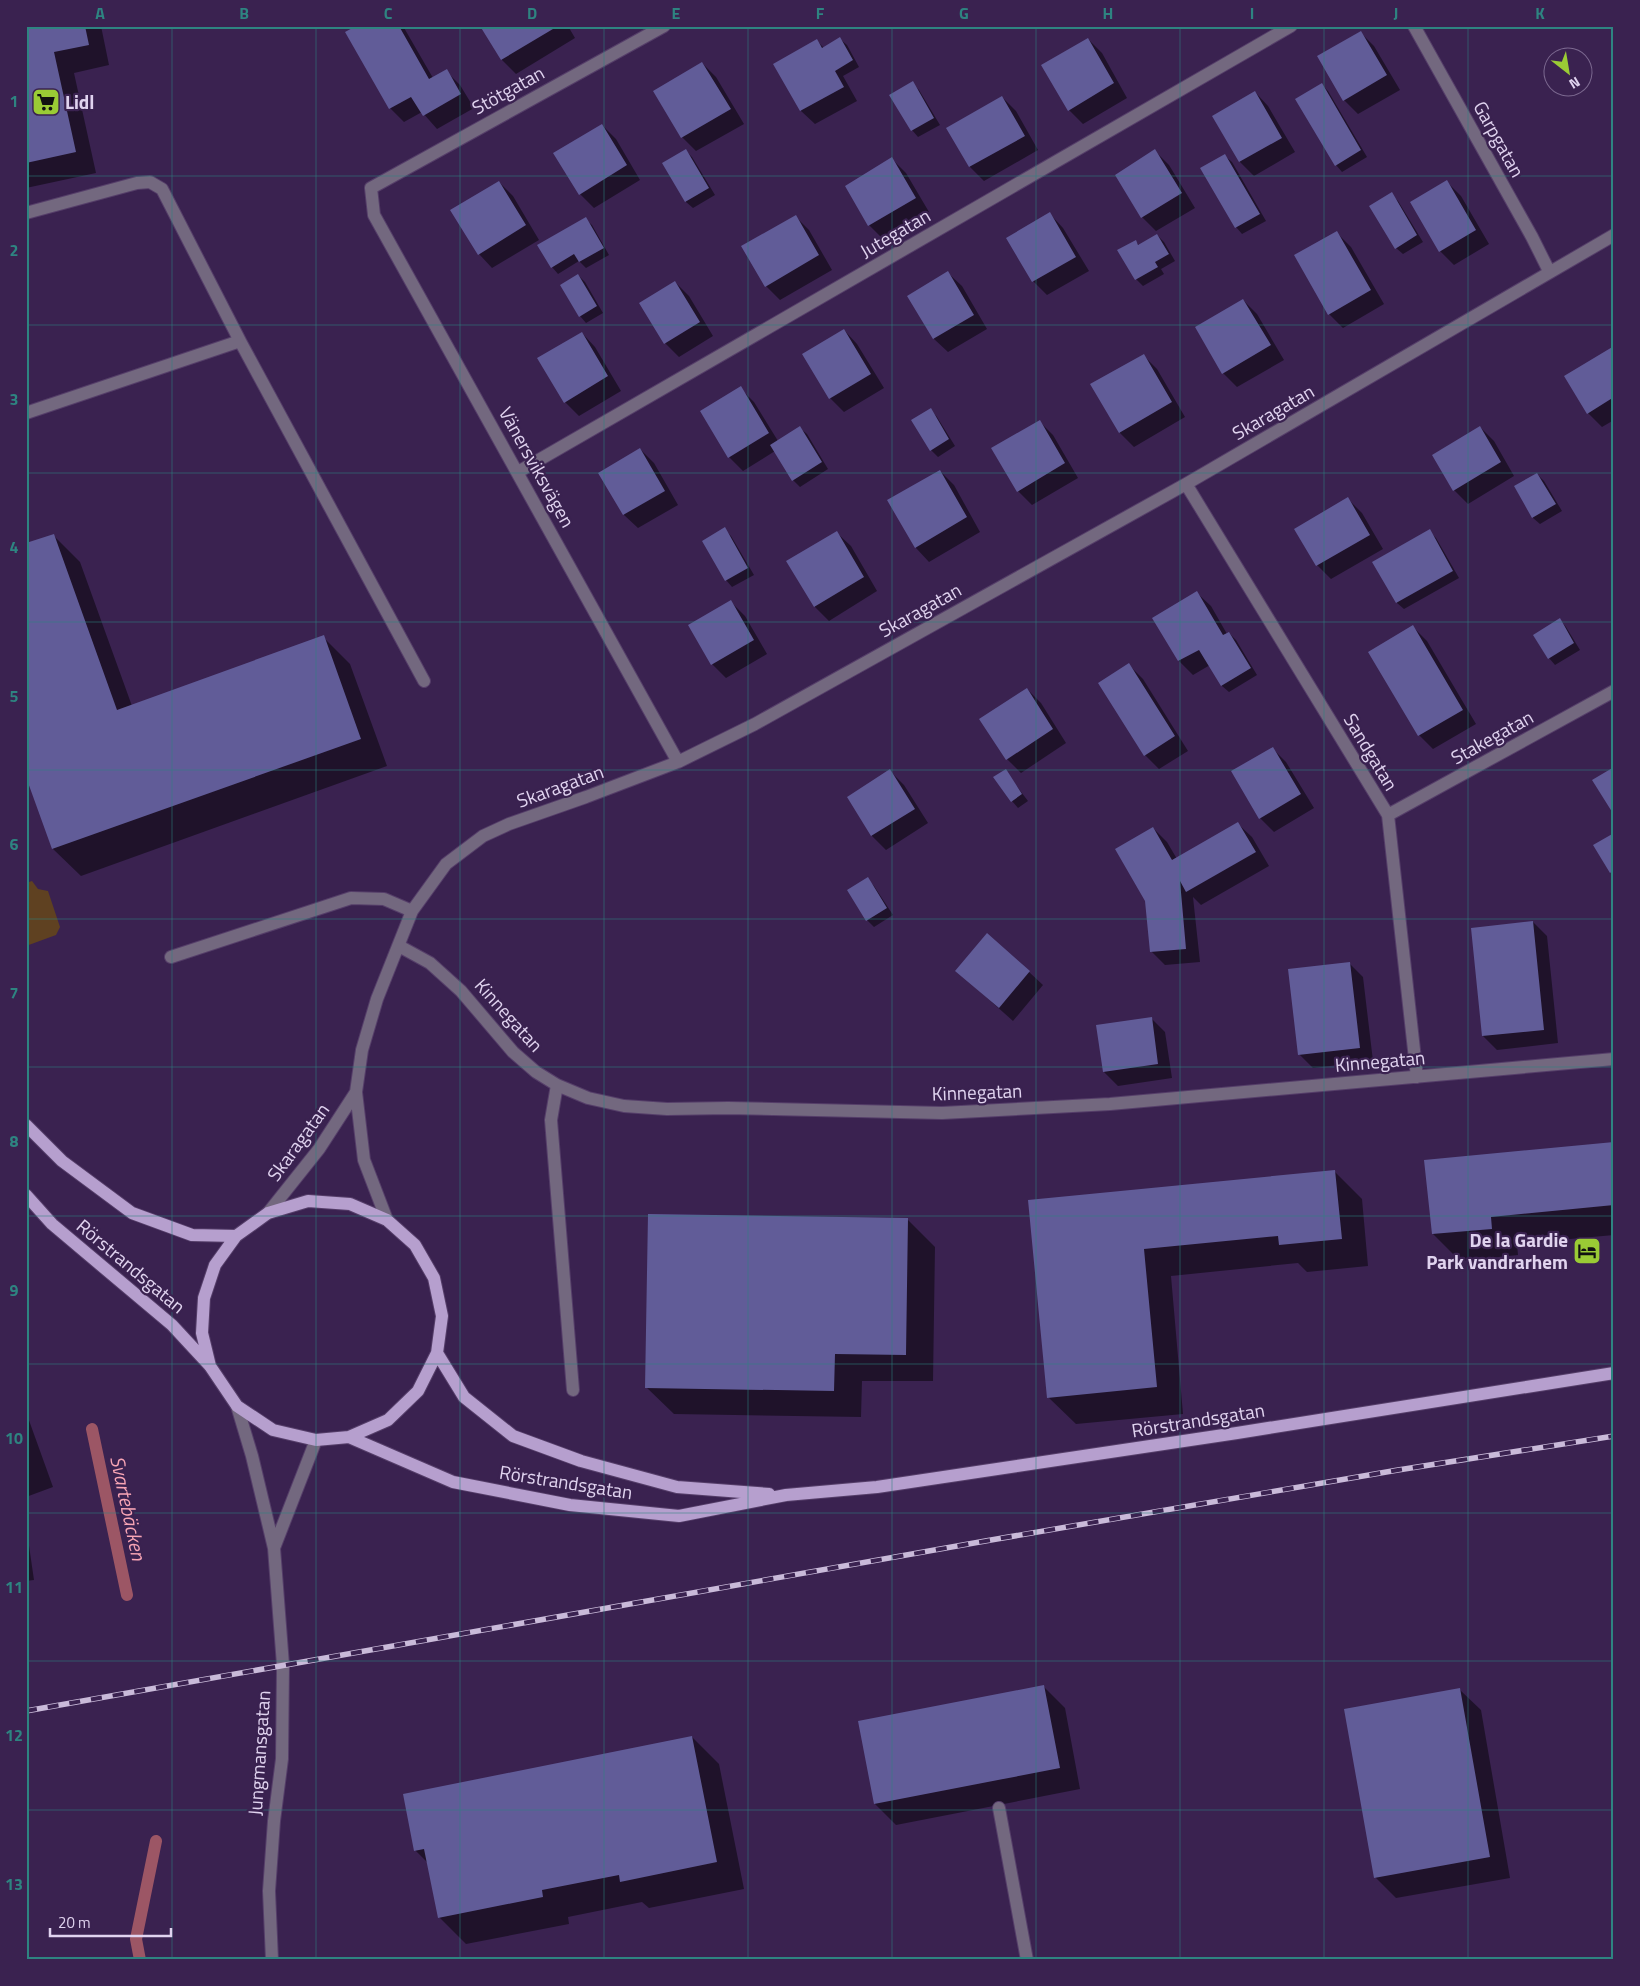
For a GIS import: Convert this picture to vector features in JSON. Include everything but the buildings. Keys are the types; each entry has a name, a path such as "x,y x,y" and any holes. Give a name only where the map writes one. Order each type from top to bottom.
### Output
{"main road":[{"name":"Rörstrandsgatan","path":"26,1125 62,1161 132,1214 192,1235 236,1236"},
{"name":"Rörstrandsgatan","path":"26,1195 52,1224 172,1325 210,1366 237,1406 273,1430 316,1440 349,1437 388,1420 418,1391 437,1353 442,1316 434,1278 416,1245 387,1220 350,1204 308,1201 268,1213 236,1236 215,1264 204,1298 202,1332 210,1366"},
{"name":"Rörstrandsgatan","path":"437,1353 464,1397 513,1436 581,1461 677,1487 786,1495"},
{"name":"Rörstrandsgatan","path":"349,1437 453,1482 570,1505 679,1516 786,1495 877,1486 1237,1433 1614,1372"}],"street":[{"name":"Stötgatan","path":"372,188 664,26"},
{"name":"Jutegatan","path":"518,472 1291,26"},
{"name":"Garpgatan","path":"1414,26 1532,236 1549,271"},
{"path":"26,213 137,183 150,182 162,189 240,341 424,681"},
{"name":"Vänersviksvägen","path":"372,188 374,215 678,762"},
{"name":"Skaragatan","path":"387,1220 364,1160 356,1092 362,1050 377,999 412,911 446,864 483,836 509,824 678,762 755,724 1186,484 1549,271 1614,235"},
{"path":"26,413 240,341"},
{"name":"Sandgatan","path":"1186,484 1388,815 1417,1077"},
{"name":"Stakegatan","path":"1388,815 1614,692"},
{"path":"171,957 351,898 384,898 412,911"},
{"name":"Kinnegatan","path":"398,946 430,963 461,990 513,1052 536,1072 557,1085 588,1098 624,1106 668,1109 737,1108 942,1114 1110,1104 1614,1059"},
{"path":"557,1085 551,1120 573,1390"},
{"name":"Skaragatan","path":"268,1213 319,1149 356,1092"},
{"name":"Jungmansgatan","path":"237,1406 252,1456 274,1548 283,1665 282,1759 274,1821 269,1891 272,1960"},
{"name":"Jungmansgatan","path":"274,1548 316,1440"},
{"path":"999,1808 1027,1960"}],"shaded area":[{"path":"32,881 38,889 48,891 60,927 56,935 26,946 26,883"}],"waterway":[{"name":"Svartebäcken","path":"92,1429 127,1595"},
{"name":"Svartebäcken","path":"140,1960 136,1939 156,1841"}],"railway":[{"path":"26,1711 991,1540 1398,1470 1614,1436"}],"place":[{"name":"Lidl","path":"46,102"},
{"name":"De la Gardie Park vandrarhem","path":"1587,1251"}]}
